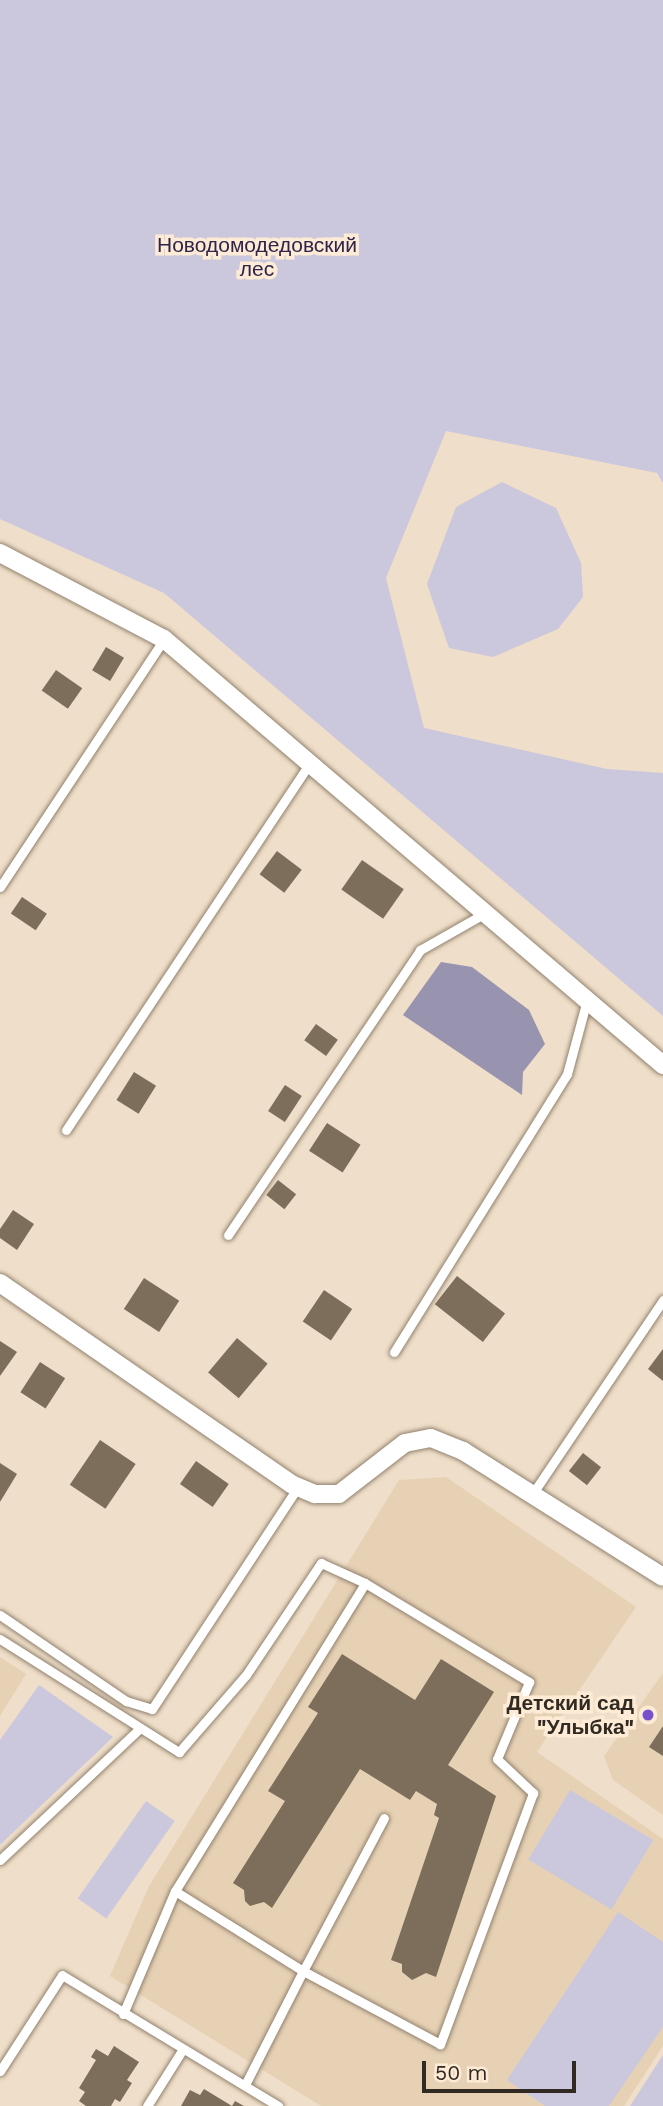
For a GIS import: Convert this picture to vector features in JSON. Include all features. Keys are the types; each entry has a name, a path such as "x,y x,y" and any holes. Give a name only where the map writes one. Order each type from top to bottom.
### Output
{"street":[{"path":"0,552 164,639 663,1065"},
{"path":"0,1283 298,1487 315,1494 339,1494 405,1443 431,1438 463,1451 663,1577"}],"lane":[{"path":"0,887 164,639"},
{"path":"66,1130 310,763"},
{"path":"228,1235 419,950 485,913"},
{"path":"394,1352 567,1074 587,1000"},
{"path":"533,1493 663,1300"},
{"path":"0,1615 126,1700 152,1709 298,1487"},
{"path":"0,1639 138,1730 179,1752 246,1675 321,1563 365,1583 529,1682 497,1759 533,1793 440,2044 303,1971 175,1891"},
{"path":"123,2014 175,1891 365,1583"},
{"path":"0,1860 138,1730"},
{"path":"244,2085 384,1818"},
{"path":"0,2071 62,1975 181,2052 278,2106"},
{"path":"147,2106 181,2052"}],"shaded area":[{"path":"441,962 472,967 529,1010 545,1044 523,1072 522,1095 403,1015"},
{"path":"446,1477 636,1607 537,1752 663,1839 663,2046 624,2106 321,2106 110,1976 149,1886 399,1480"},
{"path":"0,1657 26,1674 0,1716"},
{"name":"Детский сад \"Улыбка\"","path":"663,1673 663,1815 613,1780 604,1756"}],"green space":[{"name":"Новодомодедовский лес","path":"0,0 663,0 663,483 657,473 446,431 386,578 424,728 607,769 663,773 663,1016 164,593 0,519"},
{"path":"502,482 556,508 581,563 583,597 558,629 493,657 449,648 427,584 456,507"},
{"path":"39,1685 113,1737 0,1845 0,1740"},
{"path":"570,1790 653,1840 611,1909 528,1859"},
{"path":"146,1801 175,1821 106,1919 78,1898"},
{"path":"618,1912 663,1942 663,2027 609,2106 545,2106 507,2080"},
{"path":"663,2055 663,2106 630,2106"}],"building":[{"path":"106,647 124,658 110,681 92,670"},
{"path":"56,670 82,688 68,709 42,690"},
{"path":"277,851 302,870 284,893 260,874"},
{"path":"362,860 404,889 383,919 341,889"},
{"path":"22,897 47,914 36,930 11,914"},
{"path":"316,1024 338,1040 326,1056 304,1040"},
{"path":"134,1072 156,1086 139,1114 117,1100"},
{"path":"285,1085 302,1096 285,1122 268,1111"},
{"path":"327,1123 361,1145 343,1172 309,1151"},
{"path":"278,1180 296,1194 284,1209 266,1195"},
{"path":"13,1210 34,1224 17,1250 0,1238 0,1229"},
{"path":"457,1276 505,1314 483,1342 435,1304"},
{"path":"144,1278 179,1301 159,1332 124,1309"},
{"path":"324,1290 352,1309 331,1341 303,1322"},
{"path":"237,1338 268,1364 239,1398 208,1372"},
{"path":"0,1341 17,1352 0,1376"},
{"path":"663,1349 663,1381 648,1369"},
{"path":"40,1362 65,1378 46,1409 20,1392"},
{"path":"100,1440 136,1464 105,1509 70,1485"},
{"path":"583,1453 601,1467 587,1485 569,1471"},
{"path":"196,1461 229,1484 213,1507 180,1484"},
{"path":"0,1463 17,1474 0,1502"},
{"path":"342,1654 415,1700 441,1659 494,1692 448,1765 496,1796 436,1977 426,1973 412,1980 402,1972 402,1964 391,1960 439,1818 434,1815 437,1804 416,1791 410,1800 360,1769 272,1908 264,1902 250,1906 245,1901 244,1890 233,1883 285,1801 268,1791 318,1713 308,1707"},
{"path":"663,1726 663,1756 649,1747"},
{"path":"114,2046 139,2062 127,2080 132,2083 120,2102 115,2099 111,2106 86,2106 79,2101 85,2092 79,2088 96,2060 91,2057 96,2049 108,2056"},
{"path":"204,2089 232,2106 181,2106 190,2090 200,2095"}],"place":[{"name":"Детский сад \"Улыбка\"","path":"648,1715"}]}
